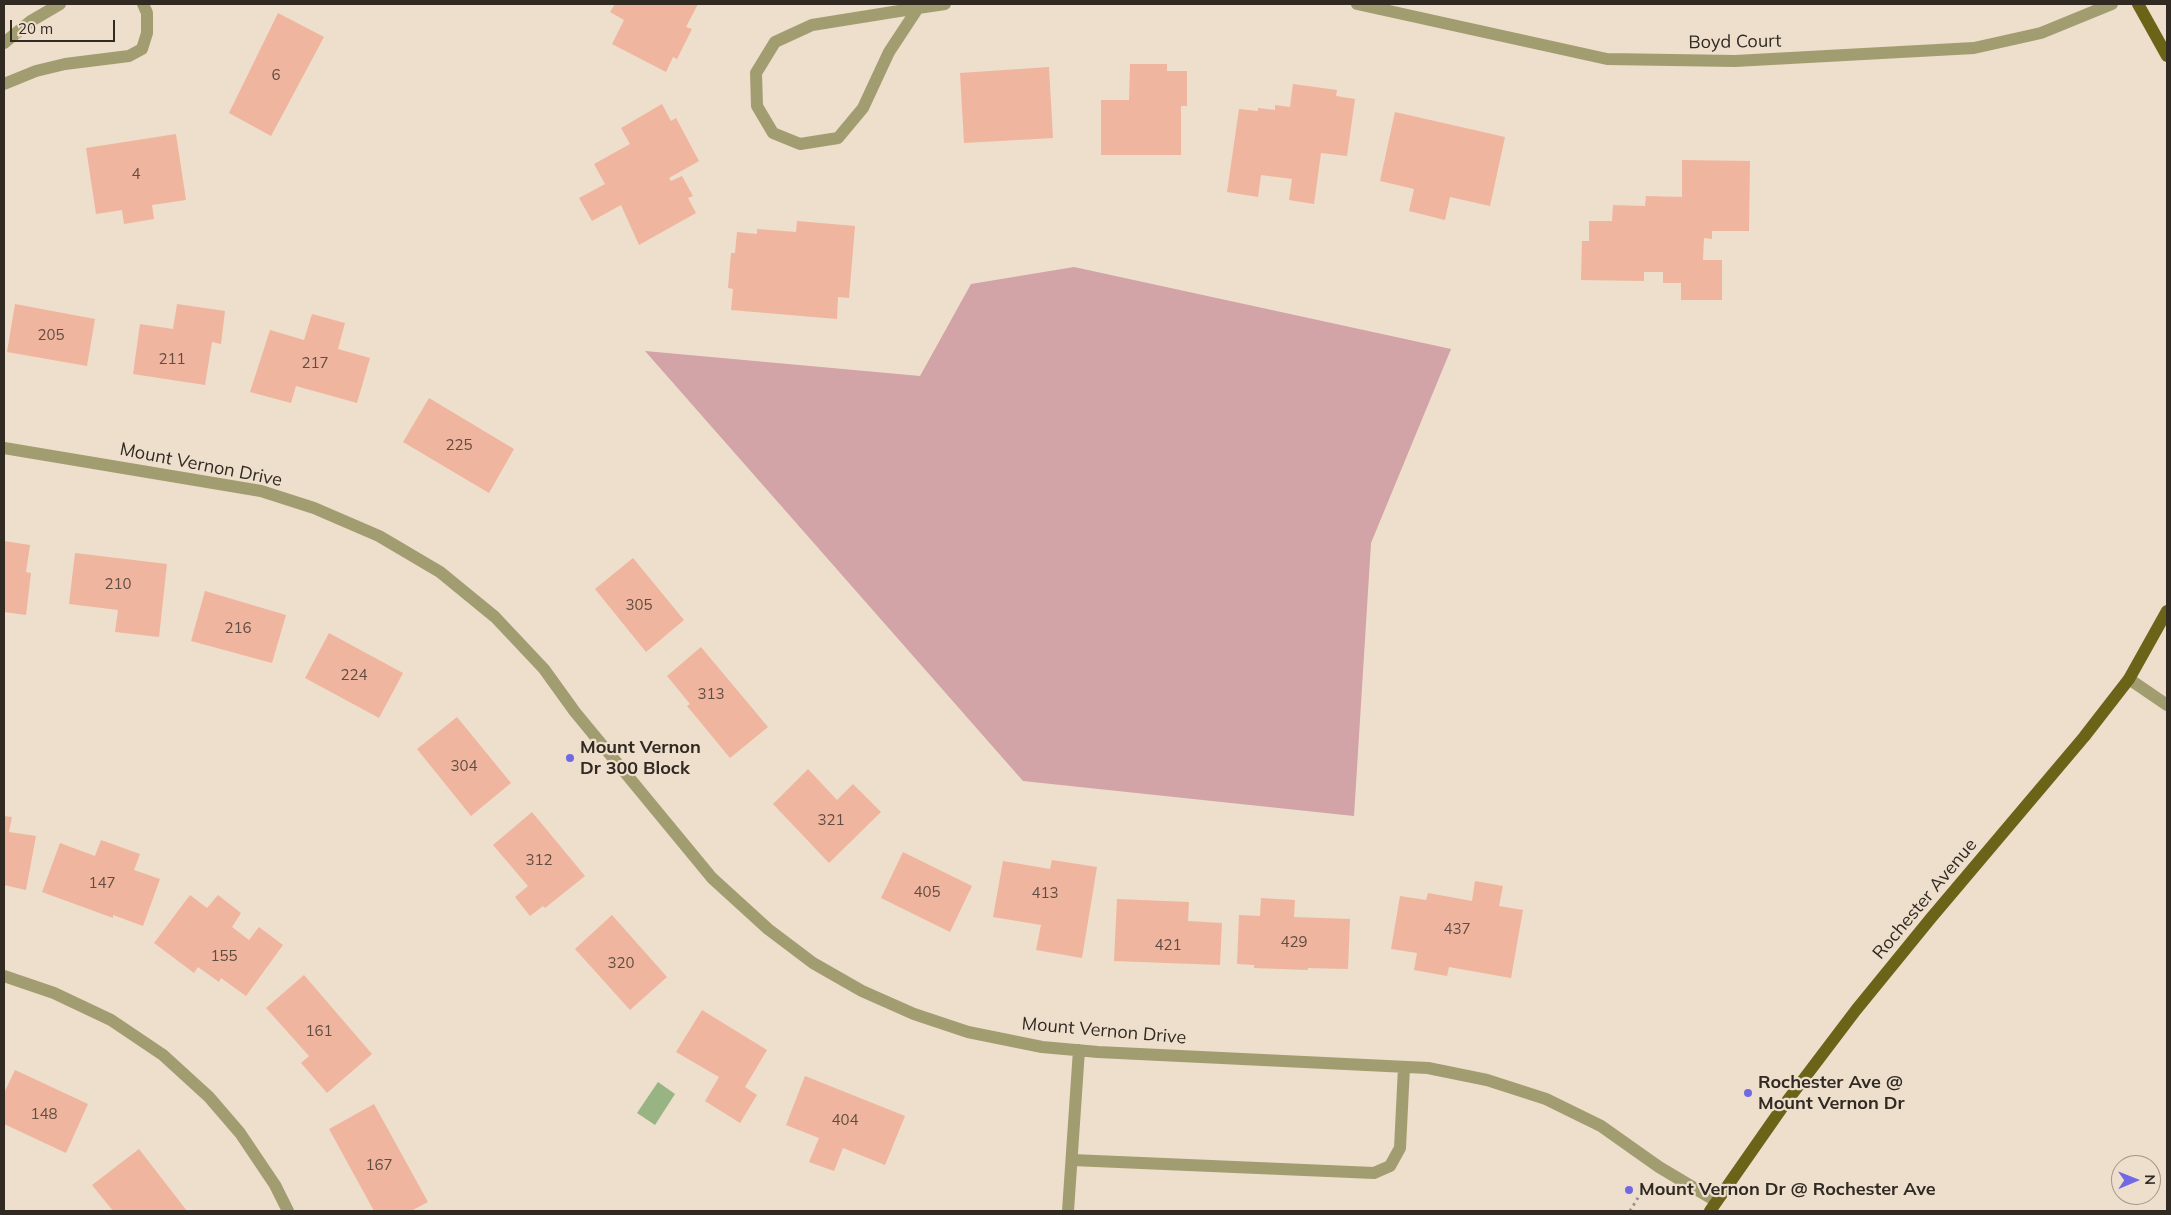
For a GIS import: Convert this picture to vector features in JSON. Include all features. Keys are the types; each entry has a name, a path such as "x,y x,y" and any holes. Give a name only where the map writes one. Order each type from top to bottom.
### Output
{"main road":[{"path":"2138,4 2167,56"},
{"name":"Rochester Avenue","path":"1713,1206 1784,1105 1856,1010 1931,918 2084,738 2129,679 2167,611"}],"street":[{"path":"4,43 31,21 60,4"},
{"path":"4,84 36,71 65,64 129,56 142,49 147,33 147,13 143,4"},
{"path":"918,8 889,52 863,108 838,138 800,144 773,133 757,106 756,73 775,42 812,25 918,8 945,4"},
{"name":"Boyd Court","path":"1357,4 1607,60 1735,61 1974,48 2041,34 2112,4"},
{"name":"Mount Vernon Drive","path":"4,448 261,490 314,508 379,536 440,572 495,617 544,669 575,712 712,878 768,929 813,963 862,991 914,1014 968,1032 1042,1047 1428,1068 1488,1080 1546,1099 1601,1126 1713,1206"},
{"path":"2129,679 2167,705"},
{"path":"4,976 54,992 110,1020 163,1055 209,1097 240,1133 275,1184 288,1211"},
{"path":"1068,1211 1079,1050"},
{"path":"1072,1160 1374,1173 1390,1166 1400,1148 1404,1067"}],"path":[{"path":"1630,1211 1636,1198"}],"shaded area":[{"path":"1074,267 1451,349 1371,543 1354,816 1023,781 645,351 920,376 971,284"},
{"path":"658,1082 675,1094 655,1125 637,1113"}],"building":[{"path":"615,4 698,4 686,27 692,29 677,59 673,57 666,72 612,44 624,20 610,12"},
{"path":"278,13 324,37 271,136 229,113"},
{"path":"1130,64 1167,64 1167,71 1187,71 1187,106 1181,106 1181,155 1101,155 1101,100 1129,100"},
{"path":"1049,67 1053,138 964,143 960,73"},
{"path":"1293,84 1337,90 1336,96 1355,99 1347,156 1321,153 1314,204 1289,200 1292,179 1261,175 1258,197 1227,192 1239,109 1258,111 1258,108 1275,110 1275,105 1290,107"},
{"path":"662,104 671,121 676,118 699,161 669,178 671,181 682,176 693,196 688,198 696,213 639,245 621,205 592,221 579,198 605,184 594,164 630,144 621,128"},
{"path":"1395,112 1505,137 1490,206 1450,197 1445,220 1409,211 1414,189 1380,181"},
{"path":"176,134 186,200 152,205 154,219 124,224 122,210 96,214 86,148"},
{"path":"1682,160 1750,161 1749,231 1712,231 1712,239 1704,238 1703,260 1722,260 1722,300 1681,300 1681,283 1663,283 1663,272 1644,272 1644,281 1581,280 1582,241 1589,241 1589,221 1612,221 1613,205 1645,206 1646,196 1682,197"},
{"path":"797,221 855,226 849,298 838,297 837,319 731,310 733,289 728,288 731,253 735,253 737,232 757,234 757,229 796,232"},
{"path":"15,304 95,319 87,366 7,352"},
{"path":"177,304 225,311 221,344 212,342 205,385 133,374 140,324 173,329"},
{"path":"312,314 345,323 338,349 370,358 357,403 296,386 291,403 250,392 270,330 304,340"},
{"path":"429,398 514,449 489,493 403,442"},
{"path":"4,541 30,545 26,572 31,573 26,615 4,612"},
{"path":"75,553 167,564 159,637 115,632 118,610 69,604"},
{"path":"633,558 684,620 646,652 595,589"},
{"path":"205,591 286,615 272,663 191,641"},
{"path":"329,633 403,673 379,718 305,678"},
{"path":"701,647 768,727 730,758 687,706 690,704 667,676"},
{"path":"457,717 511,783 471,816 417,749"},
{"path":"808,769 837,800 853,784 881,812 829,863 773,804"},
{"path":"532,812 585,876 545,908 543,906 530,916 515,897 528,886 493,845"},
{"path":"4,816 12,817 9,832 36,836 26,890 4,885"},
{"path":"101,840 140,854 134,870 160,879 143,926 113,915 113,918 42,892 60,843 95,856"},
{"path":"903,852 972,886 950,932 881,898"},
{"path":"1052,860 1097,867 1082,958 1036,950 1041,925 993,917 1003,861 1050,869"},
{"path":"1475,881 1503,886 1499,906 1523,910 1511,978 1449,967 1447,976 1414,970 1417,953 1391,949 1400,896 1426,900 1428,893 1472,901"},
{"path":"190,895 207,908 218,895 241,913 232,927 249,940 259,927 283,945 246,996 221,978 219,982 198,967 194,973 154,943"},
{"path":"1261,898 1295,900 1294,917 1350,919 1348,969 1254,968 1254,965 1237,964 1239,915 1260,916"},
{"path":"1117,899 1189,902 1188,921 1222,923 1220,965 1114,961"},
{"path":"612,915 667,977 630,1010 575,949"},
{"path":"304,975 372,1054 327,1093 301,1063 309,1056 266,1008"},
{"path":"702,1010 767,1050 745,1087 757,1095 740,1123 705,1101 719,1077 676,1052"},
{"path":"15,1070 88,1104 66,1153 4,1124 4,1093"},
{"path":"805,1076 905,1116 885,1165 843,1148 834,1171 809,1162 819,1138 786,1125"},
{"path":"374,1104 428,1202 411,1211 374,1211 329,1129"},
{"path":"139,1149 187,1211 113,1211 92,1185"}],"place":[{"name":"Mount Vernon Dr 300 Block","path":"570,758"},
{"name":"Rochester Ave @ Mount Vernon Dr","path":"1748,1093"},
{"name":"Mount Vernon Dr @ Rochester Ave","path":"1629,1190"}]}
